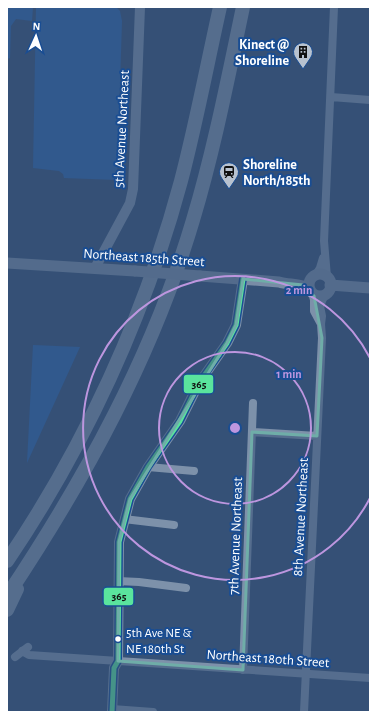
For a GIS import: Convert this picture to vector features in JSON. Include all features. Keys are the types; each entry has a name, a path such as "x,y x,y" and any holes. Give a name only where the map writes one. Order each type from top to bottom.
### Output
{"highway":[{"path":"7,561 51,490 88,421 119,356 141,302 181,181 220,7"},
{"path":"7,596 72,495 107,431 135,372 163,305 193,221 203,184 216,133 243,7"},
{"path":"7,610 30,561"}],"main road":[{"name":"Northeast 185th Street","path":"7,263 279,282 303,285 311,291"},
{"path":"321,274 327,285 318,296 311,291 309,283 313,276 321,274"},
{"name":"Northeast 185th Street","path":"279,282 288,279 299,279 313,276"},
{"path":"327,285 370,288"}],"street":[{"name":"5th Avenue Northeast","path":"95,268 130,203 133,189 140,7"},
{"name":"8th Avenue Northeast","path":"304,712 322,338 322,316 320,306 327,285 324,256 334,7"},
{"path":"331,97 370,100"},
{"name":"8th Avenue Northeast","path":"313,276 320,268 324,256"},
{"path":"153,712 112,710 114,668 118,662 119,542 130,499 148,467 169,439 180,421 199,383 227,342 236,325 243,279"},
{"name":"8th Avenue Northeast","path":"311,291 314,300 314,311 321,324"},
{"name":"7th Avenue Northeast","path":"243,670 253,403"},
{"path":"252,432 317,436"},
{"path":"148,467 194,471"},
{"path":"124,519 174,525"},
{"path":"118,582 139,582 186,588"},
{"name":"Northeast 180th Street","path":"14,657 25,649 29,655 370,678"}],"highlighted area":[{"path":"243,279 303,285 314,296 322,338 317,436 252,432 243,670 118,661 119,542 130,499 227,343 236,325"}],"shaded area":[{"path":"7,7 33,7 32,21 16,19 11,26 10,58 7,59"},
{"path":"36,7 116,7 120,11 122,21 117,180 64,178 63,174 59,171 33,168"},
{"path":"33,345 80,347 27,463"}],"transit line":[{"name":"365","path":"112,712 114,668 118,661 119,542 130,499 148,467 180,421 199,383 227,343 236,325 243,279"}],"place":[{"name":"Kinect @ Shoreline","path":"303,69"},
{"name":"Shoreline North/185th","path":"229,189"},
{"name":"5th Ave NE & NE 180th St","path":"118,639"}]}
